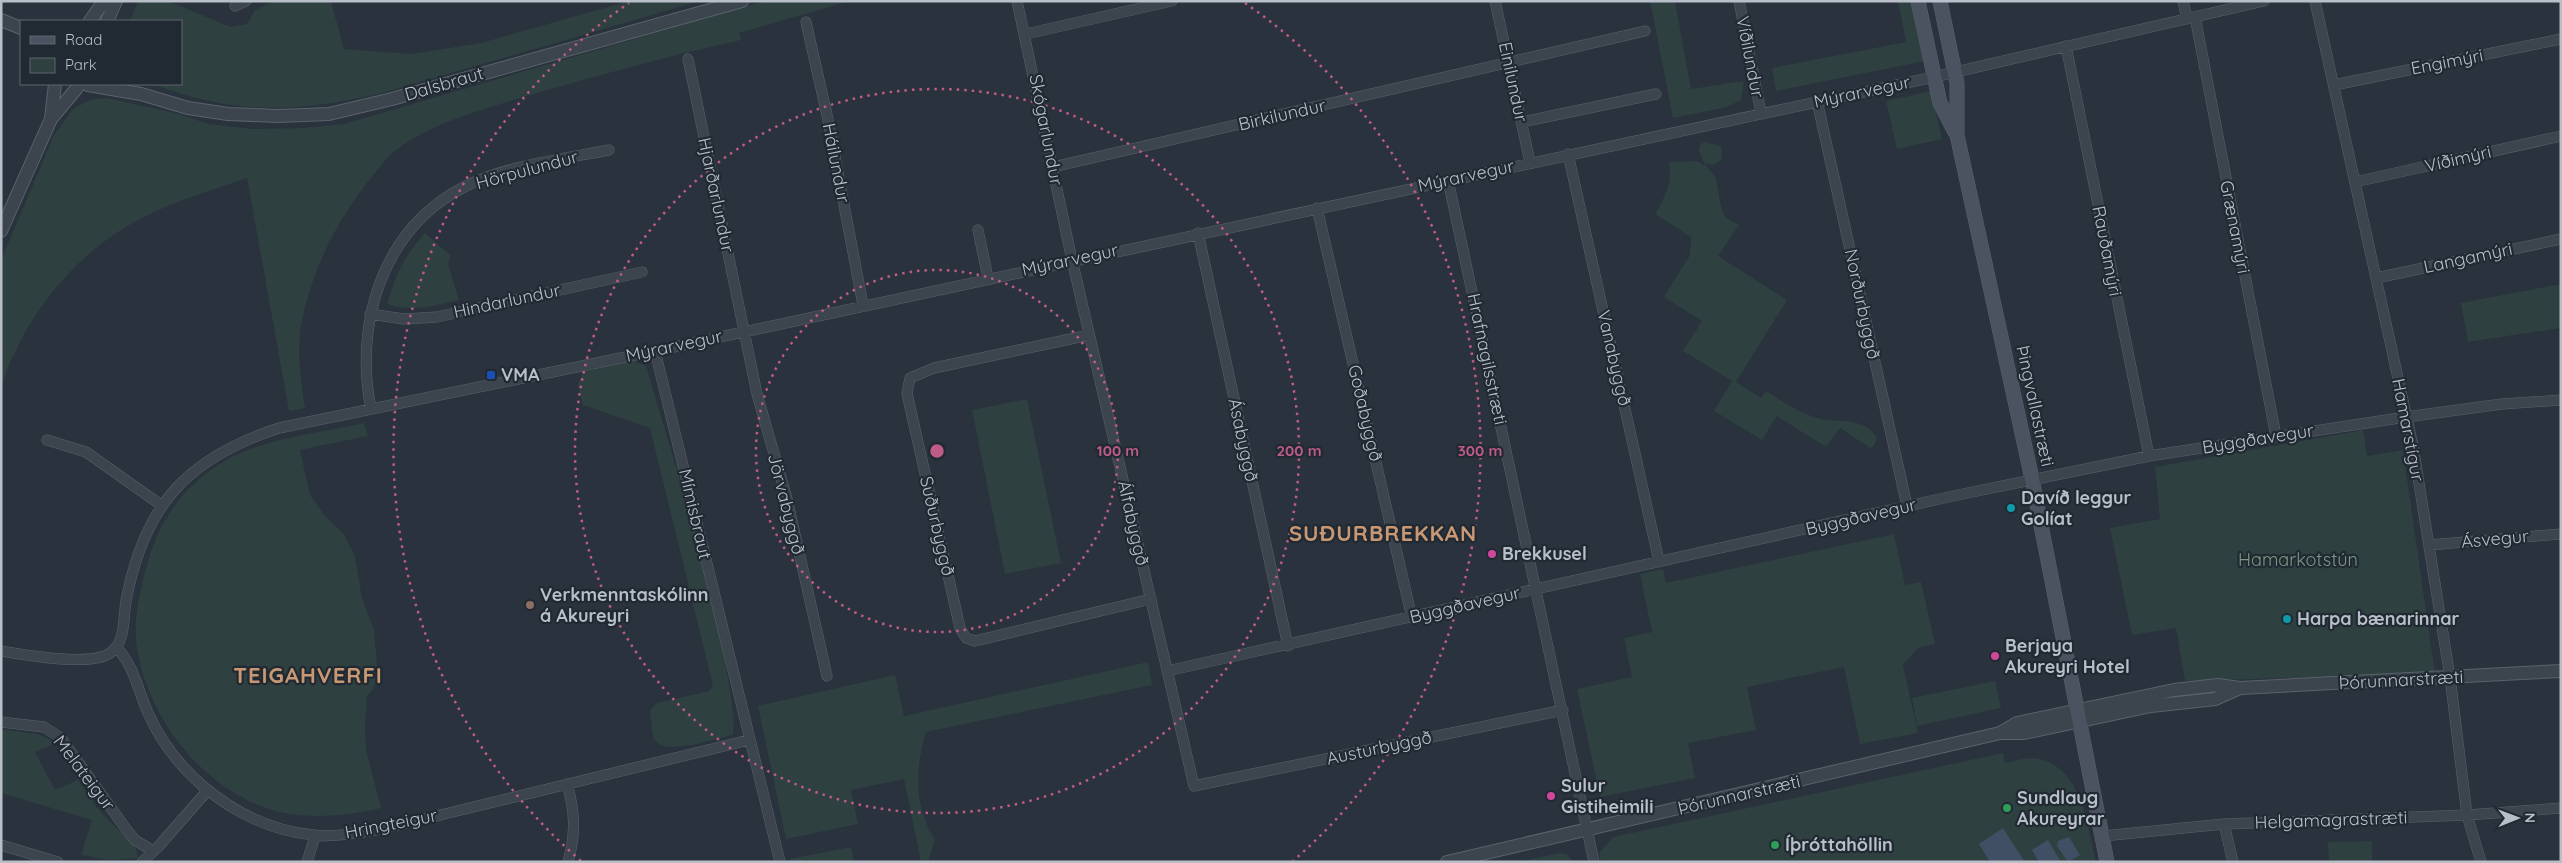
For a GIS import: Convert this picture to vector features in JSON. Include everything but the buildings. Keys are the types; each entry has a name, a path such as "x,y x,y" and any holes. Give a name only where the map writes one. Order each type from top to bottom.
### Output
{"main road":[{"name":"Þingvallastræti","path":"1918,1 1940,103 1956,135"},
{"name":"Þingvallastræti","path":"1940,1 1957,83 1956,135 2032,479 2107,862"}],"street":[{"path":"91,20 104,1"},
{"path":"107,20 116,1"},
{"path":"235,6 246,1"},
{"name":"Dalsbraut","path":"85,86 141,94 188,108 228,114 278,116 329,114 392,99 742,1"},
{"name":"Skógarlundur","path":"1017,1 1026,34 1072,260"},
{"path":"1026,34 1172,1"},
{"name":"Einilundur","path":"1495,1 1530,162"},
{"name":"Víðilundur","path":"1739,1 1761,113"},
{"name":"Grænamýri","path":"2182,1 2191,18 2276,436"},
{"name":"Mýrarvegur","path":"117,648 122,638 125,606 135,561 161,505 204,462 227,448 279,428 655,351 1954,72 2264,1"},
{"name":"Hamarstígur","path":"2315,1 2406,417 2450,678 2467,815 2481,862"},
{"path":"1,20 19,29"},
{"name":"Háilundur","path":"806,22 827,115 863,305"},
{"name":"Birkilundur","path":"1053,167 1510,64 1645,30"},
{"name":"Engimýri","path":"2334,85 2561,39"},
{"name":"Rauðamýri","path":"2066,46 2149,456"},
{"name":"Hjarðarlundur","path":"688,59 744,331"},
{"path":"1,231 51,120 55,85"},
{"name":"Dalsbraut","path":"132,85 141,94"},
{"path":"51,120 85,86"},
{"path":"1522,122 1656,94"},
{"name":"Norðurbyggð","path":"1817,101 1907,506"},
{"name":"Víðimýri","path":"2355,182 2561,136"},
{"name":"Hörpulundur","path":"371,409 365,362 370,314 380,278 389,260 414,226 430,210 466,186 510,171 609,150"},
{"name":"Vanabyggð","path":"1568,154 1659,562"},
{"name":"Hrafnagilsstræti","path":"1448,180 1537,588 1594,862"},
{"name":"Goðabyggð","path":"1317,208 1412,618"},
{"path":"978,230 988,278"},
{"name":"Ásabyggð","path":"1198,233 1288,646"},
{"name":"Langamýri","path":"2376,278 2561,238"},
{"name":"Álfabyggð","path":"1072,260 1194,786"},
{"name":"Hindarlundur","path":"370,314 404,319 430,318 642,272"},
{"name":"Jörvabyggð","path":"744,331 763,419 787,499 827,676"},
{"name":"Suðurbyggð","path":"1089,335 934,368 910,378 908,382 910,407 960,628 966,638 975,641 1150,599"},
{"name":"Mímisbraut","path":"655,351 776,858"},
{"name":"Byggðavegur","path":"1167,671 1288,646 1537,588 1907,506 2149,456 2406,417 2502,404 2561,400"},
{"path":"47,440 86,452 161,505"},
{"name":"Ásvegur","path":"2428,545 2561,534"},
{"path":"1,651 58,660 93,659 108,655 117,648"},
{"name":"Hringteigur","path":"117,648 130,663 149,716 168,748 189,773 208,790 246,816 270,825 315,836 350,833 409,822 749,740"},
{"name":"Þórunnarstræti","path":"1447,862 2000,733 2024,733 2079,715 2215,699 2240,688 2561,671"},
{"name":"Austurbyggð","path":"1194,786 1563,710"},
{"name":"Melateigur","path":"1,722 44,727 61,738 126,829 136,840 153,852"},
{"path":"567,784 573,805 574,826 568,862"},
{"path":"142,862 208,790"},
{"name":"Helgamagrastræti","path":"2102,836 2224,824 2467,815 2561,808"},
{"path":"2224,824 2233,862"},
{"path":"307,862 315,836"},
{"path":"1,845 58,862"}],"green space":[{"path":"138,1 168,1 231,27 247,24 255,10 274,1 331,1 344,49 412,54 481,43 629,1 700,1 379,94 318,105 264,108 211,101 155,85 182,85 182,20 130,20"},
{"path":"765,1 850,1 739,33 741,40 600,75 468,114 421,134 392,153 350,206 330,242 313,281 302,321 299,342 305,408 289,411 247,178 182,200 144,217 96,248 75,267 38,311 23,336 1,388 1,260 54,135 73,109 90,100 107,98 175,113 209,124 252,129 304,128 344,124"},
{"path":"1650,1 1675,1 1691,89 1744,81 1741,100 1727,107 1673,118"},
{"path":"1898,1 1913,1 1925,61 1776,91 1772,68 1906,42"},
{"path":"1931,91 1942,139 1897,149 1886,101"},
{"path":"1704,142 1721,146 1722,158 1717,163 1705,163 1715,177 1726,218 1739,225 1718,256 1787,300 1736,382 1761,398 1766,391 1810,416 1825,420 1857,423 1864,426 1877,437 1874,446 1870,448 1840,428 1826,447 1777,416 1762,440 1714,411 1732,381 1683,351 1702,321 1664,297 1690,255 1691,237 1655,214 1669,183 1669,162 1697,161 1705,166 1699,150 1700,145"},
{"path":"425,233 451,256 448,264 459,300 414,308 396,307 387,304 402,266 411,250"},
{"path":"2561,284 2561,328 2468,342 2461,303"},
{"path":"633,361 646,366 698,542 719,630 734,720 733,735 680,747 661,745 655,740 650,710 657,703 709,691 713,686 650,428 583,405 578,384 583,372"},
{"path":"1027,399 1061,563 1005,574 972,410"},
{"path":"364,423 368,436 300,450 310,495 325,516 343,533 355,556 362,599 374,630 378,676 374,688 367,696 365,729 366,749 381,808 327,816 285,813 247,800 223,786 182,747 166,724 143,674 137,647 136,619 141,590 150,555 164,523 172,509 194,483 208,472 238,454 255,447 292,437"},
{"name":"Hamarkotstún","path":"2363,430 2367,456 2403,450 2435,674 2185,681 2176,628 2132,635 2110,528 2160,519 2155,467"},
{"path":"1894,534 1905,585 1921,582 1935,644 1918,648 1903,665 1918,733 1860,744 1844,667 1747,687 1756,730 1688,743 1695,778 1600,797 1577,689 1632,677 1624,638 1652,632 1640,574 1663,569 1666,583"},
{"path":"1148,662 1152,685 926,732 918,774 923,814 935,840 928,862 921,862 904,779 851,790 858,824 786,839 758,706 895,675 904,716"},
{"path":"1995,681 2001,708 1917,726 1912,698"},
{"path":"1,729 38,734 56,743 35,752 55,790 78,780 98,809 136,848 138,858 109,860 81,855 92,820 1,793"},
{"path":"2003,753 2005,763 2034,758 2056,766 2067,776 2082,803 2096,862 1601,862 1599,853 1613,837"},
{"path":"2372,841 2372,861 2329,862 2328,842"},
{"path":"851,847 854,862 791,862 790,859"},
{"path":"1560,853 1567,854 1573,862 1517,862"}],"water":[{"path":"2003,828 2024,861 2027,862 1990,862 1979,844"},
{"path":"2069,837 2080,855 2068,862 2057,846 2058,841"},
{"path":"2048,840 2061,862 2039,862 2032,850"}],"place":[{"name":"VMA","path":"491,375"},
{"name":"Davíð leggur Golíat","path":"2011,508"},
{"name":"Brekkusel","path":"1492,554"},
{"name":"Verkmenntaskólinn á Akureyri","path":"530,605"},
{"name":"Harpa bænarinnar","path":"2287,619"},
{"name":"Berjaya Akureyri Hotel","path":"1995,656"},
{"name":"Sulur Gistiheimili","path":"1551,796"},
{"name":"Sundlaug Akureyrar","path":"2007,808"},
{"name":"Íþróttahöllin","path":"1775,845"}],"district":[{"name":"SUÐURBREKKAN","path":"1383,533"},
{"name":"TEIGAHVERFI","path":"308,675"}]}
